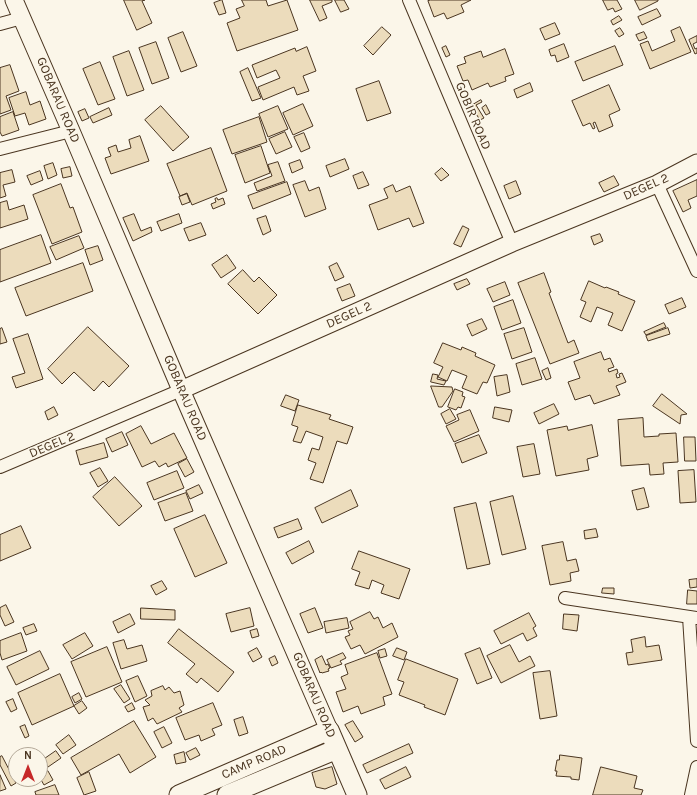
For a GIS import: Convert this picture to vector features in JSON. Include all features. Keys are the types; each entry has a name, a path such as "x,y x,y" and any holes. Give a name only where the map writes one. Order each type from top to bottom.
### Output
{"main road":[{"name":"GOBARAU ROAD","path":"329,730 357,795"},
{"name":"CAMP ROAD","path":"179,795 329,730"},
{"name":"CAMP ROAD","path":"227,795 337,749"},
{"path":"257,760 264,779"}],"street":[{"name":"GOBARAU ROAD","path":"14,0 72,131 181,390 329,730"},
{"name":"GOBIR ROAD","path":"409,0 512,243"},
{"path":"0,24 22,18"},
{"path":"0,149 72,131"},
{"name":"DEGEL 2","path":"0,467 181,390 512,243 657,184 697,163"},
{"path":"657,184 697,271"},
{"path":"564,598 693,617 697,741"},
{"path":"691,795 697,767"}],"building":[{"path":"124,0 145,0 142,1 152,23 137,30"},
{"path":"222,0 226,13 219,15 214,3"},
{"path":"242,0 266,0 268,6 287,0 298,30 237,51 227,23 240,18 236,9 244,6"},
{"path":"310,0 332,0 332,2 322,6 327,18 320,21"},
{"path":"335,0 344,0 349,9 341,12"},
{"path":"471,0 461,5 464,12 447,19 444,13 434,17 428,1"},
{"path":"603,0 617,0 622,9 615,12 613,8 608,10"},
{"path":"635,0 658,0 658,1 640,10"},
{"path":"657,9 661,16 642,25 638,17"},
{"path":"619,16 622,20 613,25 611,21"},
{"path":"555,23 560,34 545,40 540,29"},
{"path":"382,27 391,35 373,55 364,46"},
{"path":"680,27 691,52 650,69 640,44 648,41 652,51 675,41 671,31"},
{"path":"620,28 624,34 619,37 615,31"},
{"path":"183,32 197,66 181,72 168,38"},
{"path":"644,32 647,38 639,41 636,35"},
{"path":"697,36 697,42 693,44 695,49 697,48 697,53 695,54 689,40"},
{"path":"156,42 169,78 152,84 139,48"},
{"path":"564,44 569,57 557,62 555,55 551,56 549,50"},
{"path":"446,46 450,55 446,57 442,48"},
{"path":"615,46 623,65 583,81 575,62"},
{"path":"307,47 316,71 303,76 309,91 297,95 294,87 263,100 258,87 280,78 276,70 257,78 252,65 295,48 296,51"},
{"path":"505,49 514,74 505,77 506,81 490,87 488,83 472,90 468,80 463,81 457,66 466,63 464,57 481,51 483,57"},
{"path":"129,51 144,90 127,96 113,57"},
{"path":"100,62 115,99 98,105 83,69"},
{"path":"10,65 19,91 6,96 11,110 0,114 0,68"},
{"path":"248,68 261,98 252,101 240,72"},
{"path":"379,81 391,113 367,121 356,89"},
{"path":"530,83 533,91 517,98 514,90"},
{"path":"609,85 620,110 609,115 613,126 599,132 595,122 593,123 595,128 593,129 590,123 583,126 572,101"},
{"path":"26,92 30,105 40,101 46,119 29,125 25,113 15,116 9,98"},
{"path":"481,100 482,102 476,105 484,118 480,120 471,106"},
{"path":"303,104 313,126 293,135 283,113"},
{"path":"486,105 490,113 486,115 482,108"},
{"path":"161,106 189,137 173,151 145,120"},
{"path":"278,106 288,129 268,137 259,114"},
{"path":"109,108 112,115 93,123 90,117"},
{"path":"85,109 89,118 82,121 78,112"},
{"path":"13,112 19,130 2,136 0,132 0,117"},
{"path":"259,117 267,142 232,154 223,130"},
{"path":"285,132 292,147 276,154 269,139"},
{"path":"304,133 310,148 301,152 294,137"},
{"path":"140,136 149,161 111,174 105,158 111,156 108,148 116,145 118,152 131,148 129,140"},
{"path":"261,146 270,173 245,183 235,155"},
{"path":"211,148 227,191 192,205 187,193 180,196 167,164"},
{"path":"345,159 349,169 330,177 326,166"},
{"path":"300,160 303,168 292,173 289,164"},
{"path":"278,162 285,181 257,191 254,183 272,176 268,165"},
{"path":"53,163 57,175 48,179 44,166"},
{"path":"70,167 72,176 63,178 61,169"},
{"path":"442,168 449,175 441,181 435,174"},
{"path":"12,170 15,182 3,185 6,196 0,198 0,173"},
{"path":"40,171 43,180 31,185 27,176"},
{"path":"363,172 369,185 358,189 353,176"},
{"path":"614,176 619,185 604,192 599,183"},
{"path":"697,180 697,196 688,200 691,208 683,212 673,191"},
{"path":"305,181 309,191 319,187 326,209 305,217 293,185"},
{"path":"516,181 521,194 509,199 504,186"},
{"path":"287,182 291,194 253,209 248,196"},
{"path":"61,184 70,208 73,207 82,232 52,244 33,195"},
{"path":"393,185 396,192 410,186 424,223 413,227 409,218 378,230 369,205 388,198 384,189"},
{"path":"187,194 190,202 182,205 179,197"},
{"path":"217,198 218,200 223,198 225,204 213,209 211,204 216,202 215,199"},
{"path":"7,201 9,210 24,205 28,219 0,228 0,203"},
{"path":"134,214 141,231 151,227 152,232 133,241 123,218"},
{"path":"179,214 182,223 161,231 157,222"},
{"path":"266,216 271,231 263,235 257,219"},
{"path":"201,223 206,235 189,241 184,229"},
{"path":"463,226 469,229 461,247 454,244"},
{"path":"600,234 603,241 594,245 591,237"},
{"path":"41,235 51,263 0,282 0,250"},
{"path":"79,236 84,248 56,260 50,247"},
{"path":"98,246 103,260 90,265 85,250"},
{"path":"227,255 236,268 221,278 212,265"},
{"path":"83,263 93,291 26,316 15,288"},
{"path":"337,263 344,277 335,281 329,267"},
{"path":"243,270 254,282 259,277 277,295 258,314 228,284"},
{"path":"544,273 551,292 549,293 568,343 574,340 579,353 550,364 518,283"},
{"path":"467,279 470,284 457,290 454,284"},
{"path":"589,281 619,292 618,294 635,301 622,331 608,325 613,313 597,307 591,322 580,317 586,302 581,300"},
{"path":"505,282 510,295 493,302 487,289"},
{"path":"350,284 355,296 342,301 337,289"},
{"path":"682,298 686,307 669,314 665,305"},
{"path":"513,300 521,323 502,330 494,307"},
{"path":"482,319 487,329 472,336 467,325"},
{"path":"664,323 666,327 646,335 644,332"},
{"path":"88,327 129,366 109,387 103,381 94,391 74,372 62,384 48,369"},
{"path":"2,328 7,342 0,344 0,329"},
{"path":"524,328 532,352 512,359 504,334"},
{"path":"668,328 670,334 648,341 646,336"},
{"path":"28,334 43,379 16,388 12,377 25,373 13,339"},
{"path":"443,343 461,350 462,347 476,353 475,356 495,365 487,383 483,382 477,394 462,388 467,376 452,370 447,381 438,377 443,367 434,363"},
{"path":"601,352 604,360 610,358 614,367 608,369 609,372 617,369 617,378 620,377 619,374 622,373 626,382 616,386 620,395 594,404 590,395 575,400 568,382 580,378 574,362"},
{"path":"535,358 542,379 522,385 516,364"},
{"path":"548,368 551,378 546,380 542,371"},
{"path":"433,374 438,375 437,379 446,381 444,385 431,382"},
{"path":"507,375 510,392 497,396 494,377"},
{"path":"431,386 452,387 453,391 442,407 439,407"},
{"path":"455,389 463,392 462,396 465,397 461,408 458,407 456,410 448,407"},
{"path":"662,394 687,414 681,415 680,424 653,406"},
{"path":"286,395 299,400 295,411 281,406"},
{"path":"554,404 559,414 539,424 534,413"},
{"path":"298,405 331,415 329,419 353,427 347,444 337,441 323,483 310,479 316,463 308,460 312,448 319,450 323,437 306,431 301,443 293,441 298,427 292,425"},
{"path":"54,407 58,415 48,420 45,412"},
{"path":"495,407 512,410 509,422 493,418"},
{"path":"450,409 456,419 446,424 441,414"},
{"path":"470,410 479,431 454,442 446,426 459,420 457,415"},
{"path":"643,418 644,437 676,433 678,462 663,463 664,474 650,475 649,464 621,466 618,420"},
{"path":"592,425 598,456 587,459 589,470 556,476 547,430 567,426 568,430"},
{"path":"141,426 151,444 174,433 187,458 168,467 166,463 159,467 155,461 142,467 126,434"},
{"path":"122,432 128,445 112,452 106,439"},
{"path":"479,435 487,453 462,463 455,444"},
{"path":"684,437 695,437 696,461 685,461"},
{"path":"104,443 108,457 80,465 76,451"},
{"path":"534,444 540,474 523,477 517,447"},
{"path":"187,459 194,472 185,477 178,464"},
{"path":"100,468 108,481 98,487 90,473"},
{"path":"694,470 696,502 680,503 678,471"},
{"path":"177,471 184,488 154,500 147,483"},
{"path":"115,477 142,506 119,526 93,497"},
{"path":"199,485 203,493 190,499 186,491"},
{"path":"644,488 649,507 637,510 632,491"},
{"path":"351,490 358,506 322,523 315,508"},
{"path":"186,493 193,511 165,521 158,503"},
{"path":"513,496 526,549 502,555 490,502"},
{"path":"476,503 490,564 467,569 454,508"},
{"path":"205,515 227,563 195,577 174,529"},
{"path":"298,519 302,529 278,538 274,528"},
{"path":"21,526 31,548 0,561 0,535"},
{"path":"596,529 598,537 585,539 584,531"},
{"path":"309,541 314,552 292,564 286,553"},
{"path":"563,542 567,561 576,559 579,571 570,573 571,581 550,585 542,546"},
{"path":"359,551 410,569 399,599 381,593 384,585 372,580 369,589 355,585 360,572 352,569"},
{"path":"697,579 697,587 690,588 689,580"},
{"path":"162,581 167,589 156,595 151,586"},
{"path":"603,588 614,588 614,594 602,593"},
{"path":"688,590 697,591 697,604 687,604"},
{"path":"6,605 14,622 5,626 0,615 0,608"},
{"path":"141,608 175,610 175,620 141,619"},
{"path":"250,608 254,626 231,632 226,614"},
{"path":"315,608 323,628 308,633 300,614"},
{"path":"370,612 374,619 378,617 383,628 392,623 398,637 365,654 360,645 351,649 345,637 350,635 348,631 353,629 350,622"},
{"path":"529,613 536,626 533,628 537,636 527,641 523,633 501,644 494,631"},
{"path":"130,614 135,624 118,633 113,622"},
{"path":"564,614 579,615 577,631 563,629"},
{"path":"347,618 349,628 326,633 324,622"},
{"path":"34,624 37,631 26,635 23,628"},
{"path":"179,629 234,672 218,692 201,678 197,683 186,674 195,664 168,643"},
{"path":"257,629 259,636 252,638 250,631"},
{"path":"21,633 27,651 2,660 0,653 0,641"},
{"path":"85,633 93,646 72,659 63,645"},
{"path":"645,637 646,647 659,645 662,660 628,665 626,653 633,652 631,640"},
{"path":"124,640 127,649 142,645 147,661 121,669 113,643"},
{"path":"510,645 519,662 530,656 535,666 501,683 487,656"},
{"path":"107,647 122,682 86,697 71,662"},
{"path":"257,648 262,657 253,662 248,653"},
{"path":"397,648 407,652 404,660 393,656"},
{"path":"480,648 492,678 477,684 465,654"},
{"path":"385,649 387,656 380,658 378,651"},
{"path":"40,651 49,669 16,685 7,667"},
{"path":"343,653 346,658 340,661 342,664 331,668 327,660"},
{"path":"377,653 392,694 383,697 385,705 361,714 358,706 343,712 336,692 346,689 341,677 348,674 345,665"},
{"path":"275,656 278,663 272,666 269,659"},
{"path":"322,656 326,665 328,664 330,668 328,669 329,671 320,673 315,660"},
{"path":"406,659 458,679 445,715 399,695 404,682 398,680"},
{"path":"550,671 557,716 540,719 533,673"},
{"path":"60,674 74,706 32,725 18,693"},
{"path":"138,676 147,696 135,702 126,681"},
{"path":"121,685 130,699 124,703 114,689"},
{"path":"163,686 165,690 169,687 174,693 180,691 184,705 179,708 182,712 157,724 153,718 148,721 143,707 150,705 145,700 152,696 151,691"},
{"path":"79,693 82,699 75,703 72,697"},
{"path":"13,699 17,709 11,712 6,702"},
{"path":"82,701 87,708 79,714 74,706"},
{"path":"132,703 135,709 128,712 125,707"},
{"path":"213,703 222,725 212,729 215,735 201,741 199,735 185,740 176,718"},
{"path":"243,717 248,733 239,736 234,720"},
{"path":"134,721 156,757 130,773 119,754 81,775 71,758"},
{"path":"353,721 363,737 355,742 345,725"},
{"path":"25,725 29,736 25,738 20,727"},
{"path":"164,727 172,743 162,748 154,732"},
{"path":"69,735 76,745 63,754 56,745"},
{"path":"409,744 413,753 367,773 363,765"},
{"path":"196,748 200,755 190,760 186,753"},
{"path":"56,751 61,758 48,767 48,757"},
{"path":"184,752 186,762 176,764 174,755"},
{"path":"560,755 582,758 579,780 571,779 571,777 556,776 557,771 555,771 557,760 559,760"},
{"path":"2,756 8,768 8,780 0,765 0,757"},
{"path":"332,767 337,784 325,789 316,787 312,773"},
{"path":"406,767 411,777 385,789 380,780"},
{"path":"601,767 637,776 634,788 643,790 641,795 593,795"},
{"path":"48,771 53,780 48,783"},
{"path":"89,772 96,791 84,795 77,778"},
{"path":"0,775 6,789 0,791"},
{"path":"55,785 59,795 36,795 35,792"}]}
